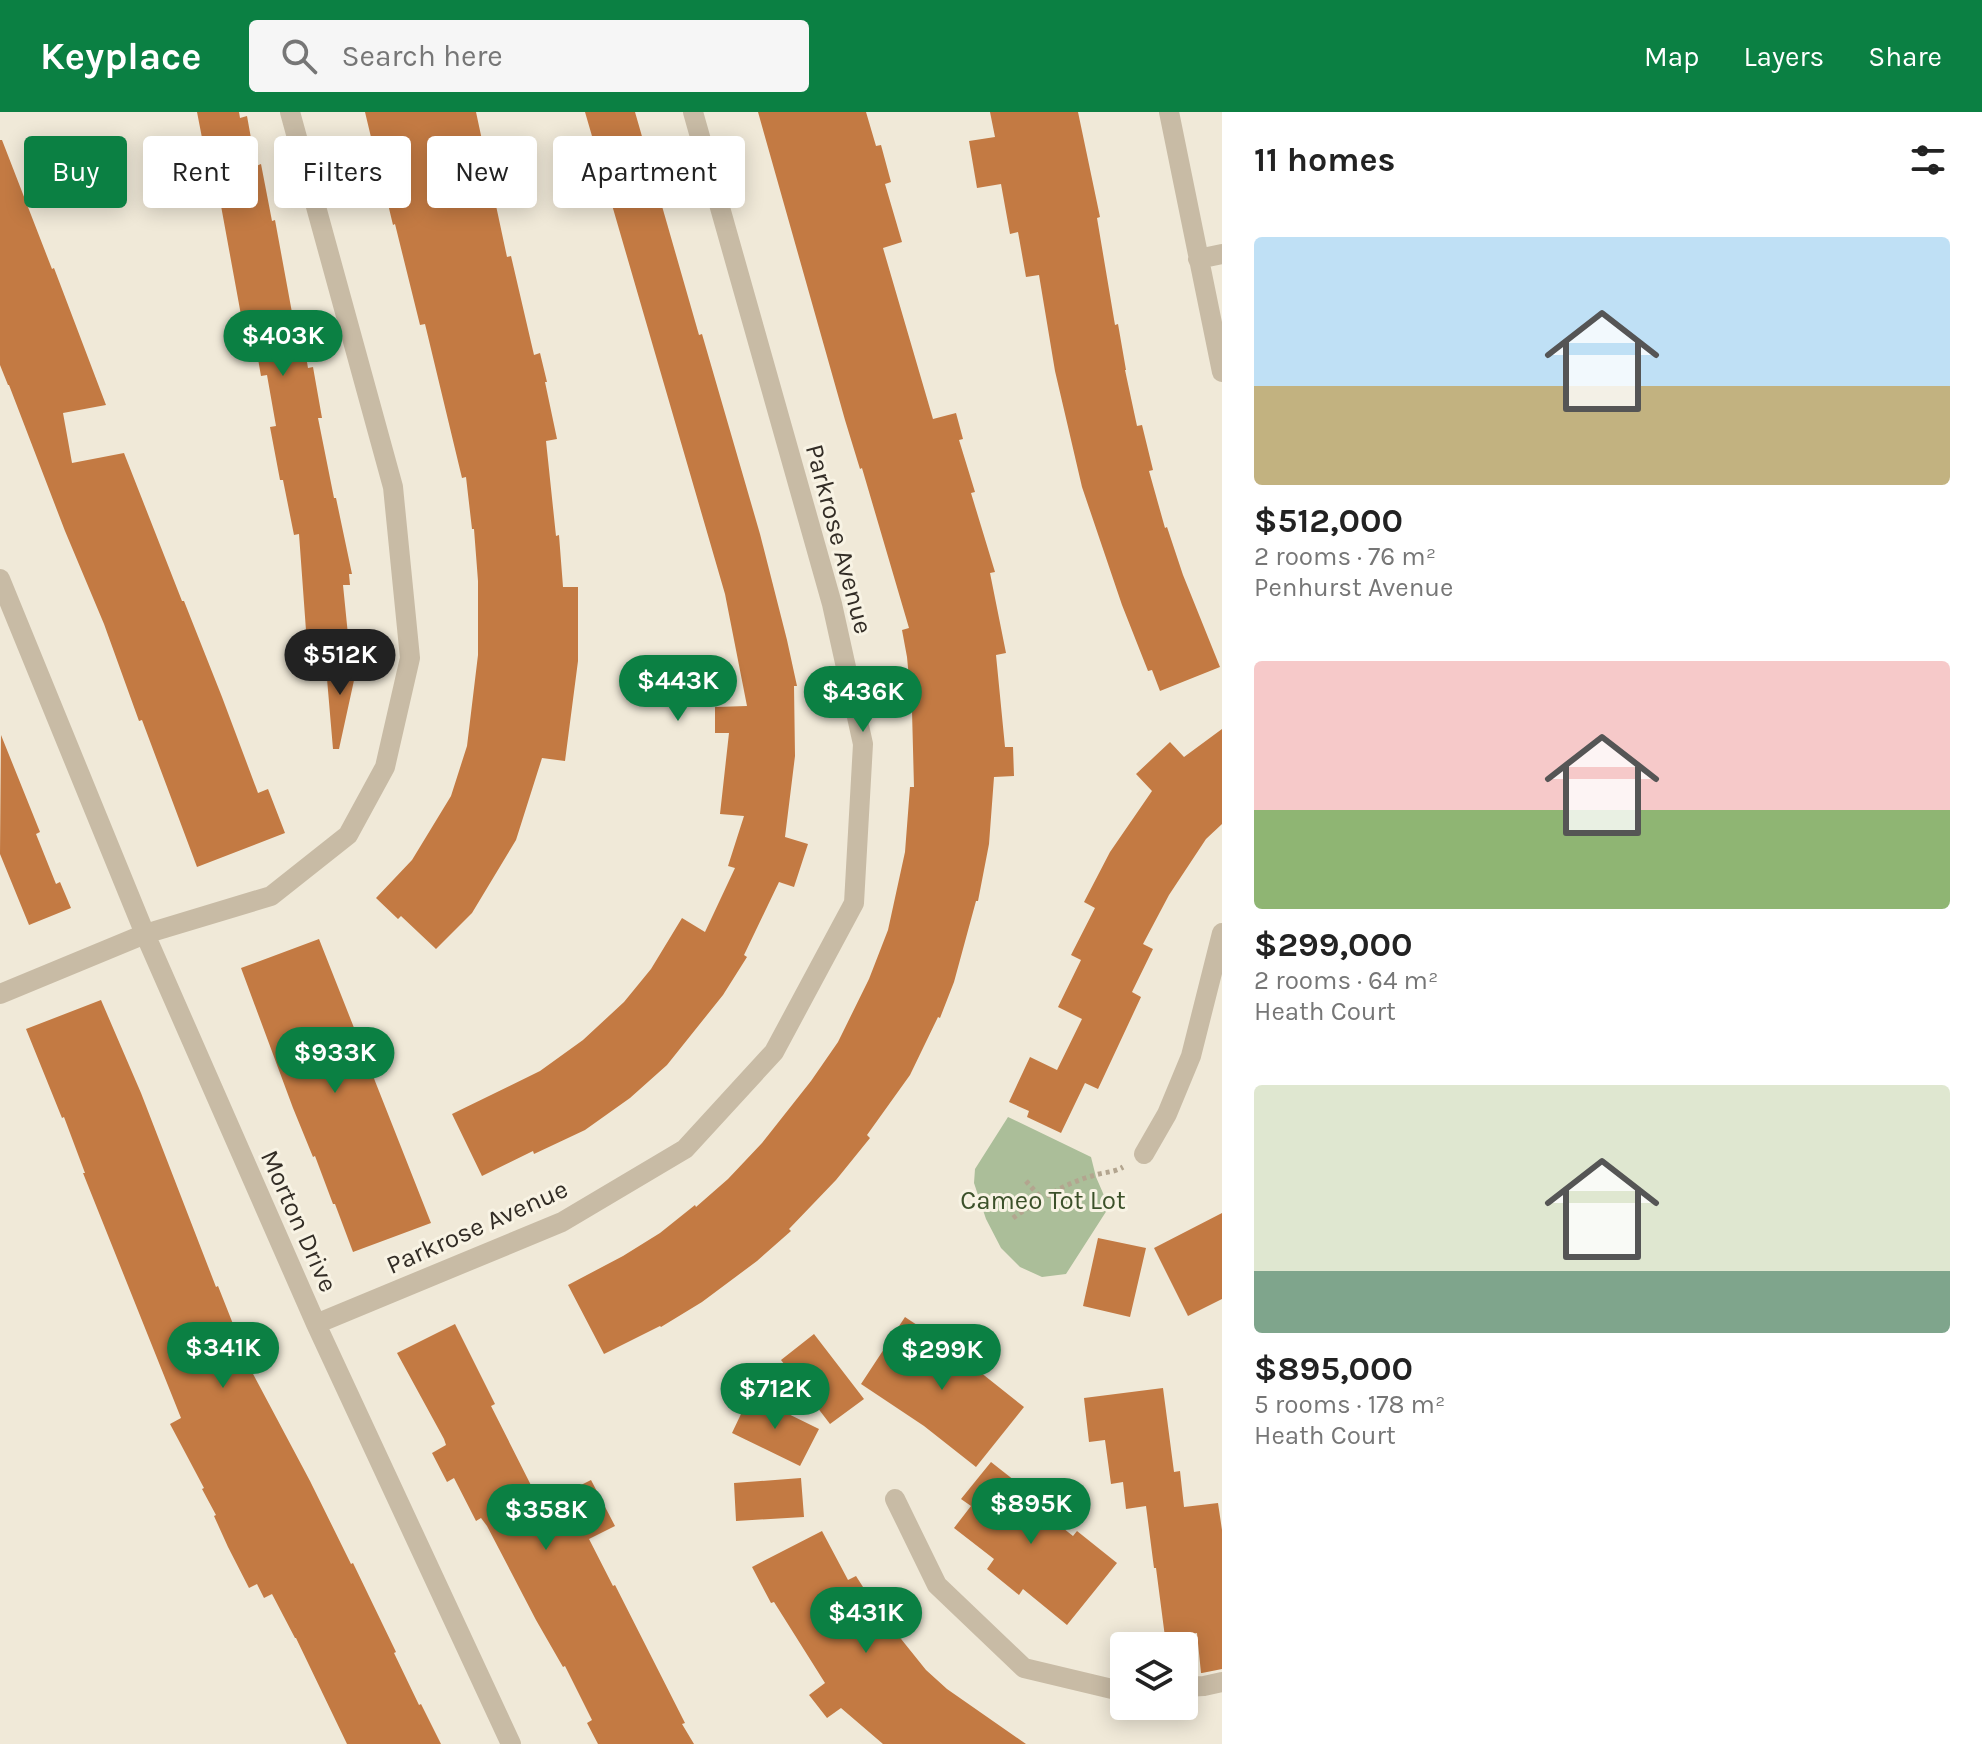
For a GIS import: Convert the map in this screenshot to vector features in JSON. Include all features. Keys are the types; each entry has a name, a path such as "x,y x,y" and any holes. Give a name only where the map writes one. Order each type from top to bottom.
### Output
{"street":[{"path":"0,994 145,934 271,896 348,835 385,767 410,658 393,487 290,112"},
{"name":"Parkrose Avenue","path":"316,1324 562,1222 685,1149 774,1052 854,903 863,744 832,604 693,112"},
{"path":"1169,112 1222,372"},
{"path":"1198,259 1222,254"},
{"name":"Morton Drive","path":"0,579 145,934 316,1324 511,1744"},
{"path":"1144,1154 1167,1114 1191,1056 1222,933"},
{"path":"895,1499 937,1585 1024,1668 1110,1689"},
{"path":"1198,1686 1222,1682"}],"path":[{"path":"1013,1218 1041,1198 1091,1176 1115,1171 1144,1154"},
{"path":"1026,1181 1041,1198"}],"green space":[{"name":"Cameo Tot Lot","path":"1008,1117 1091,1157 1109,1207 1066,1274 1042,1277 1020,1267 1001,1248 986,1219 974,1183 975,1169"}],"building":[{"path":"197,112 239,112 240,118 247,116 251,136 202,136"},
{"path":"365,112 476,112 481,136 427,136 427,208 497,208 534,355 540,353 557,439 546,441 563,587 578,587 578,661 565,761 542,758 516,840 472,913 436,949 401,916 398,919 376,898 412,860 451,796 467,746 478,655 474,529 466,477 462,478 425,324 420,325 389,208 411,208 411,136 371,136"},
{"path":"585,112 635,112 642,136 592,136"},
{"path":"758,112 866,112 876,146 881,145 891,182 885,184 902,242 883,248 933,419 956,413 963,439 959,440 975,492 971,493 995,572 990,573 1006,653 996,655 1005,747 1013,747 1014,776 994,777 989,844 978,901 940,1018 910,1075 867,1135 870,1138 836,1180 789,1229 791,1231 757,1261 702,1302 661,1327 604,1354 568,1285 623,1256 696,1207 762,1143 811,1081 838,1042 869,979 888,930 905,852 910,787 914,787 912,711 902,630 909,628 845,420"},
{"path":"990,112 1078,112 1100,217 1097,218 1115,325 1118,324 1137,426 1142,425 1153,470 1149,471 1165,528 1220,667 1160,691 1152,670 1148,671 1122,605 1082,487 1055,371 1039,275 1026,277 1018,232 1010,234 1001,184 977,188 969,141 995,137"},
{"path":"2,140 24,197 24,208 28,208 54,268 106,405 63,413 72,463 124,453 258,793 268,789 285,833 197,867 142,720 139,721 104,624 0,365"},
{"path":"261,164 293,318 299,316 308,368 313,367 322,418 318,418 352,574 349,574 350,585 343,585 350,655 308,658 299,534 294,535 283,480 280,480 270,427 276,426 267,375 261,376 252,325 243,326 221,208 258,208 258,165"},
{"path":"613,208 663,208 699,335 702,334 760,534 797,686 794,686 795,756 785,837 808,844 794,887 779,882 744,955 747,957 723,995 667,1065 630,1098 585,1130 482,1176 452,1114 540,1071 583,1040 624,1002 651,969 682,918 705,932 735,868 728,866 744,816 720,814 729,733 715,733 715,707 747,706 725,594"},
{"path":"358,662 339,749 333,749 326,667"},
{"path":"1222,729 1222,824 1206,839 1169,895 1143,944 1153,949 1132,992 1141,997 1098,1089 1085,1083 1061,1133 1027,1117 1029,1111 1009,1102 1030,1057 1057,1070 1082,1019 1058,1007 1081,960 1071,955 1095,908 1084,902 1110,852 1152,791 1136,774 1170,742 1184,757"},
{"path":"1,735 40,832 36,834 56,884 60,882 71,908 29,925 0,854"},
{"path":"319,939 431,1223 353,1252 293,1108 241,968"},
{"path":"101,1000 252,1372 353,1563 419,1705 441,1744 347,1744 272,1594 264,1598 257,1584 249,1588 204,1488 170,1424 181,1418 83,1173 64,1117 26,1029"},
{"path":"1222,1213 1222,1299 1188,1316 1154,1248"},
{"path":"1098,1238 1146,1248 1130,1317 1083,1306"},
{"path":"905,1317 977,1365 975,1368 1024,1407 976,1467 924,1426 861,1384"},
{"path":"455,1324 495,1404 491,1406 541,1505 591,1480 615,1526 589,1539 694,1744 598,1744 587,1723 592,1720 565,1666 536,1620 487,1526 481,1518 476,1521 454,1478 447,1482 432,1453 446,1445 444,1439 397,1353"},
{"path":"814,1334 864,1399 830,1424 781,1360"},
{"path":"1163,1388 1174,1472 1180,1471 1184,1507 1218,1503 1222,1530 1222,1669 1201,1673 1198,1632 1164,1632 1146,1506 1126,1509 1123,1482 1111,1484 1105,1440 1089,1442 1084,1398"},
{"path":"750,1395 819,1429 800,1466 732,1433"},
{"path":"991,1462 1033,1495 1024,1497 1073,1536 1077,1531 1117,1563 1067,1625 1023,1589 1019,1595 987,1569 994,1559 954,1528 971,1506 961,1499"},
{"path":"801,1478 804,1517 736,1521 734,1483"},
{"path":"822,1531 848,1580 856,1576 877,1609 926,1670 947,1689 1026,1744 883,1744 841,1708 827,1718 809,1695 825,1683 774,1602 771,1603 752,1567"}]}
